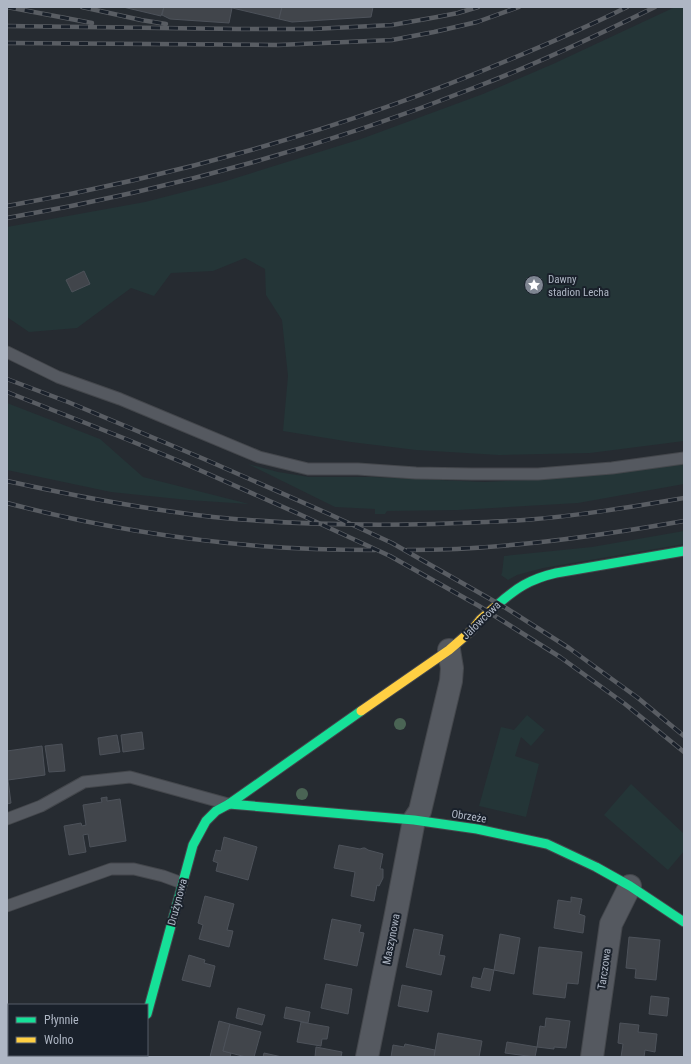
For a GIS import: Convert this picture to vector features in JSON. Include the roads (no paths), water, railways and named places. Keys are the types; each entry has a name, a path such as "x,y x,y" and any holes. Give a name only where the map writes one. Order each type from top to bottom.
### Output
{"street":[{"name":"Jałowcowa","path":"229,804 449,650 471,631 500,601 527,583 540,577 556,573 684,551"},
{"path":"414,820 420,811 451,680 452,668 449,650"},
{"name":"Obrzeże","path":"229,804 414,820 477,829 547,844 596,867 630,886 684,922"},
{"name":"Drużynowa","path":"148,1010 193,845 206,821 216,811 229,804"},
{"name":"Maszynowa","path":"367,1057 414,820"},
{"name":"Tarczowa","path":"592,1057 611,924 630,886"}],"lane":[{"path":"7,352 58,377 120,399 259,457 308,469 358,469 464,474 538,474 612,468 684,458"},
{"path":"7,819 41,806 84,782 130,777 229,804"},
{"path":"7,906 111,869 134,869 163,876 182,883"}],"railway":[{"path":"7,7 92,23"},
{"path":"82,7 166,24"},
{"path":"7,26 313,29 392,25 458,13 478,7"},
{"path":"7,43 278,45 392,40 477,22 519,7"},
{"path":"7,206 136,180 263,147 325,128 388,107 449,84 555,41 627,7"},
{"path":"7,218 67,207 186,180 361,129 419,109 521,69 589,39 655,7"},
{"path":"7,379 68,402 204,459 392,543 506,608 569,648 638,698 684,736"},
{"path":"7,392 179,461 390,556 479,606 560,657 625,704 684,752"},
{"path":"7,481 109,502 187,514 268,521 352,525 407,525 524,520 584,514 684,498"},
{"path":"7,503 70,518 164,535 260,546 332,550 375,550"},
{"path":"407,550 477,548 546,542 684,521"}],"place":[{"name":"Dawny stadion Lecha","path":"534,285"}]}
